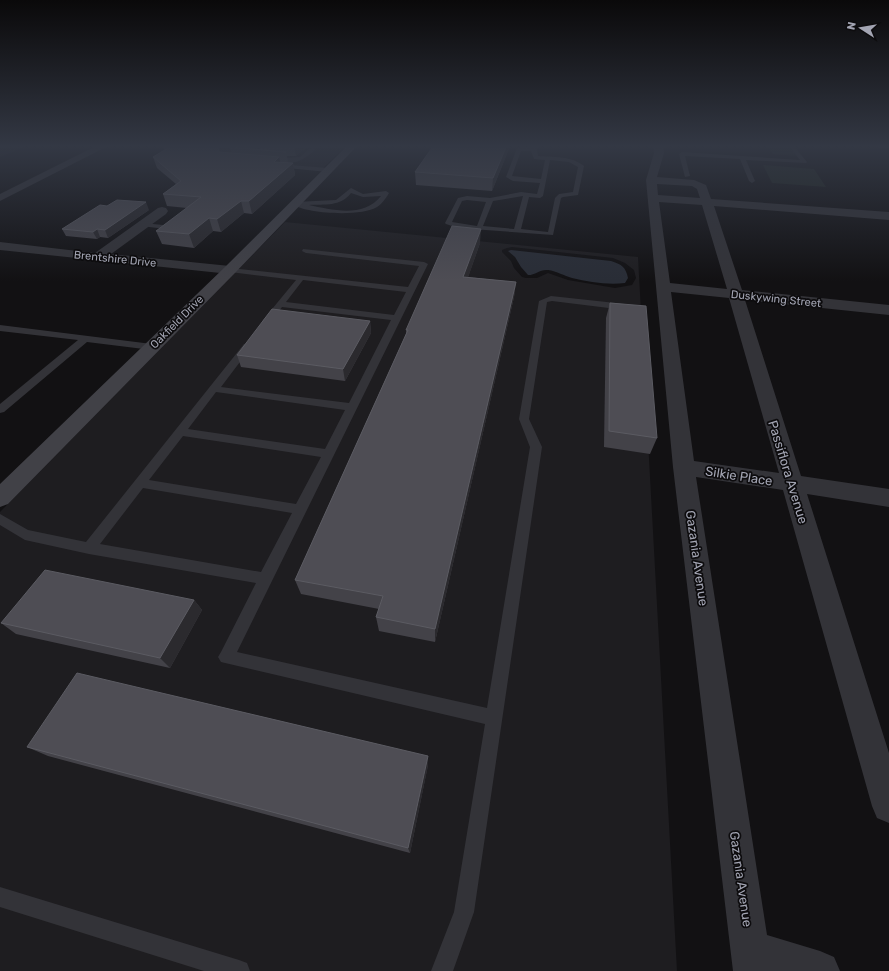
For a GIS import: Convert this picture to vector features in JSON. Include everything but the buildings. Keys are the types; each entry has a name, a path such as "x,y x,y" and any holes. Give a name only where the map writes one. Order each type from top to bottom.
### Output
{"street":[{"path":"0,198 15,190"},
{"name":"Oakfield Drive","path":"0,498 308,190"},
{"name":"Gazania Avenue","path":"652,190 684,467 752,961"},
{"path":"658,190 708,202 889,216"},
{"name":"Passiflora Avenue","path":"703,190 889,806"},
{"path":"98,258 162,211"},
{"name":"Brentshire Drive","path":"0,246 98,258 230,270"},
{"name":"Duskywing Street","path":"664,287 889,310"},
{"name":"Silkie Place","path":"684,467 889,498"},
{"path":"752,961 820,971"}],"lane":[{"path":"295,204 337,202 344,198 351,190"},
{"path":"295,204 317,209 361,211 375,206 386,193 365,195 353,193 351,190"},
{"path":"547,190 549,196 551,234 458,226 448,223 460,199 467,198 490,200 526,194 549,196 576,194 577,190"},
{"path":"517,231 526,194"},
{"path":"479,228 490,200"},
{"path":"143,225 174,228 184,220"},
{"path":"306,251 424,264 226,658 495,718"},
{"path":"230,270 411,290"},
{"path":"262,328 301,278"},
{"path":"442,971 464,912 536,447 524,419 542,301 551,298 627,307"},
{"path":"280,304 396,318"},
{"path":"0,328 152,347"},
{"path":"0,410 85,339"},
{"path":"89,548 252,340"},
{"path":"214,389 352,407"},
{"path":"181,432 328,454"},
{"path":"140,483 300,510"},
{"path":"0,519 24,535 265,579"},
{"path":"0,897 239,971"}],"shaded area":[{"path":"285,222 638,257 677,971 0,971 0,512","holes":["512,247 613,258 625,263 634,270 636,278 632,285 615,288 568,280 548,273 537,278 522,277 502,250"]},
{"path":"511,250 611,261 622,266 626,271 628,278 625,283 612,284 578,279 548,270 543,270 528,275 515,257 508,251"}]}
